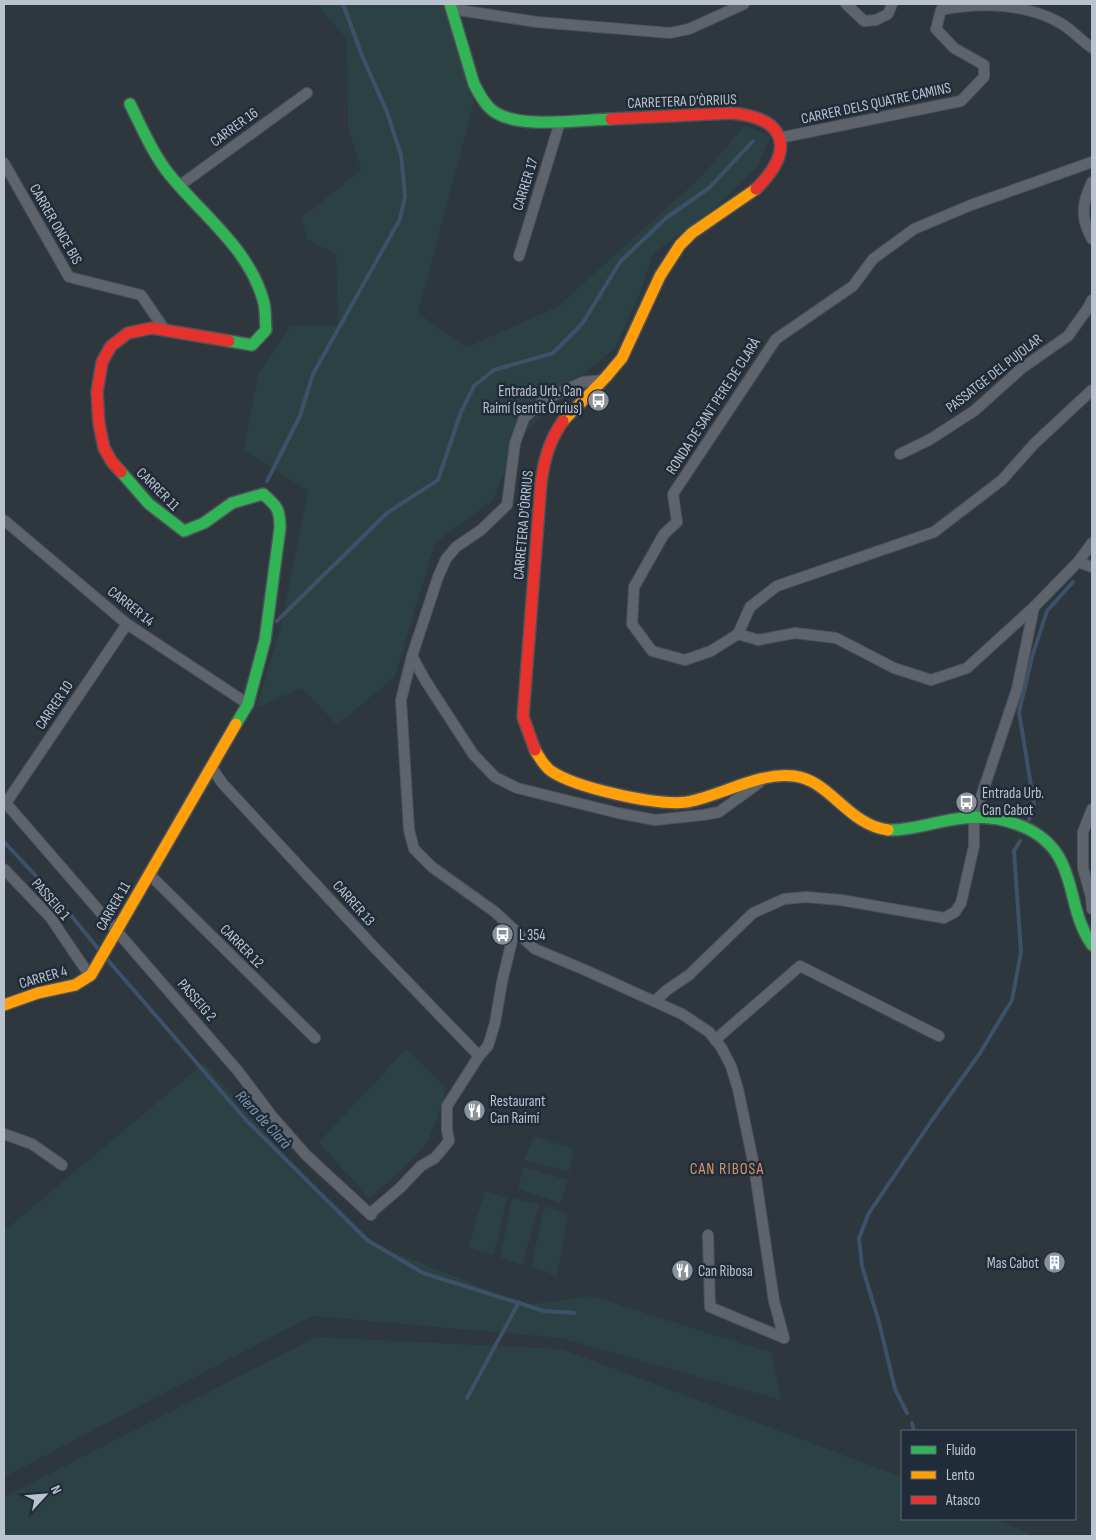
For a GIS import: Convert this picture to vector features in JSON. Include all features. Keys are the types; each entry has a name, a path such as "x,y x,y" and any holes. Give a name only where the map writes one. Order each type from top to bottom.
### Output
{"street":[{"path":"451,6 537,22 670,33 689,29 744,4"},
{"path":"846,4 864,21 876,20 888,14 892,4"},
{"name":"CARRETERA D'ÒRRIUS","path":"451,6 479,97 485,105 507,119 520,122 560,122 731,113 754,115 770,124 779,138 780,147 776,163 771,173 762,183 739,204 698,229 681,244 657,282 626,352 604,380 559,425 546,450 543,465 523,717 533,748 550,770 561,776 599,789 667,802 686,802 764,780 796,776 809,781 855,817 868,825 882,829 897,830 922,827 950,819 993,818 1014,823 1040,836 1052,848 1064,866 1076,917 1084,935 1092,945"},
{"name":"CARRER DELS QUATRE CAMINS","path":"779,138 961,102 984,77 984,65 954,48 936,29 941,10 959,6 1000,6 1037,12 1063,25 1092,48"},
{"name":"CARRER 16","path":"179,186 307,92"},
{"name":"CARRER 11","path":"90,976 248,704 265,640 280,528 280,513 274,502 263,494 250,496 234,502 197,528 184,531 149,504 112,462 104,448 99,424 97,392 102,362 111,346 128,333 152,328 252,345 266,330 267,316 264,299 256,277 238,249 168,172 130,104"},
{"name":"CARRER 17","path":"520,256 560,122"},
{"name":"RONDA DE SANT PERE DE CLARÀ","path":"738,634 712,651 685,660 652,651 632,624 634,587 664,534 677,522 673,494 776,339 853,286 873,259 914,229 971,205 1092,162"},
{"name":"CARRER ONCE BIS","path":"4,163 70,277 141,294 165,330"},
{"path":"1092,182 1085,196 1083,219 1092,239"},
{"name":"PASSATGE DEL PUJOLAR","path":"900,454 929,440 974,411 1022,368 1068,336 1092,300"},
{"path":"604,380 583,382 544,400 524,418 515,443 507,506 481,530 456,547 446,560 438,577 412,656 401,700 409,830 414,848 432,867 495,912 514,932 536,949 682,1014 709,1032 721,1047 731,1066 738,1089 754,1166 774,1302 784,1338 710,1308 708,1235"},
{"path":"1092,390 1035,443 1002,480 934,532 778,586 750,607 738,634 758,640 795,633 836,638 894,668 931,680 967,668 1034,607 1078,562 1092,543"},
{"name":"CARRER 14","path":"4,520 127,624 248,704"},
{"path":"1078,562 1092,567"},
{"path":"655,1001 689,975 753,913 784,898 806,897 841,900 944,918 955,912 961,903 974,846 974,818 1017,688 1034,607"},
{"name":"CARRER 10","path":"5,802 127,624"},
{"path":"412,656 472,754 494,777 517,788 618,813 655,820 718,812 764,780"},
{"name":"CARRER 13","path":"211,767 223,784 373,946 479,1056"},
{"name":"PASSEIG 2","path":"5,802 238,1071 272,1116 306,1155 370,1216 421,1166 435,1158 449,1141 447,1106 479,1056"},
{"path":"1092,809 1083,832 1083,868 1091,897 1092,909"},
{"name":"PASSEIG 1","path":"4,869 50,917 90,976"},
{"name":"CARRER 12","path":"149,874 315,1038"},
{"path":"479,1056 488,1046 495,1023 502,982 514,932"},
{"path":"715,1040 800,966 939,1036"},
{"name":"CARRER 4","path":"4,1006 38,993 75,985 90,976"},
{"path":"4,1134 32,1144 62,1165"}],"green space":[{"path":"316,4 442,4 448,16 474,102 418,313 467,347 557,307 701,177 745,125 770,137 757,168 714,209 654,253 637,301 614,349 572,384 519,440 493,500 435,543 395,677 337,725 302,688 256,708 280,630 308,491 244,450 258,374 290,326 338,326 336,254 308,240 301,218 361,170 348,126 347,39"},
{"path":"406,1049 446,1087 437,1120 425,1144 409,1163 369,1199 319,1142"},
{"path":"204,1063 307,1180 378,1246 526,1305 591,1296 772,1353 781,1400 560,1338 312,1316 4,1477 4,1231"},
{"path":"534,1136 574,1149 569,1172 524,1160"},
{"path":"523,1167 568,1180 560,1203 518,1189"},
{"path":"485,1191 507,1198 494,1255 468,1247"},
{"path":"512,1198 539,1204 523,1265 500,1257"},
{"path":"544,1206 568,1214 557,1276 531,1267"},
{"path":"316,1337 562,1349 901,1477 901,1520 998,1520 1033,1536 4,1536 4,1497"}],"waterway":[{"path":"267,481 300,416 313,374 400,219 405,196 401,155 387,112 363,58 343,4"},
{"path":"277,621 387,513 438,480 461,412 474,386 494,370 553,353 582,324 620,262 666,218 709,188 753,141"},
{"path":"1029,820 1034,804 1019,712 1032,657 1047,611 1073,582"},
{"path":"907,1413 895,1389 879,1322 862,1266 859,1238 869,1213 980,1053 1012,1000 1021,952 1014,851 1020,841"},
{"name":"Riera de Clarà","path":"4,842 56,897 100,951"},
{"name":"Riera de Clarà","path":"106,958 246,1120 367,1240 423,1273 544,1311 574,1313"},
{"path":"467,1398 519,1302"},
{"path":"912,1423 914,1430"}],"traffic: fast":[{"path":"450,4 474,84 492,110 516,120 532,122 611,119"},
{"path":"130,104 163,166 237,250 257,284 264,303 266,330 252,345 229,341"},
{"path":"121,472 149,504 184,531 204,523 232,503 263,494 277,508 280,528 265,640 248,704 236,724"},
{"path":"888,830 971,818 1001,820 1031,830 1054,850 1062,863 1081,924 1092,945"}],"traffic: slow":[{"path":"563,421 622,358 660,276 680,245 692,233 756,189"},
{"path":"4,1005 38,993 75,985 91,975 236,724"},
{"path":"535,750 548,769 579,784 617,794 674,803 700,799 753,781 780,776 794,776 807,779 818,785 862,820 888,830"}],"traffic: jam":[{"path":"611,119 731,113 750,116 764,122 774,129 780,139 780,150 777,162 756,189"},
{"path":"121,472 112,462 104,448 99,424 97,392 102,362 111,346 128,333 152,328 229,341"},
{"path":"535,750 523,717 541,483 548,451 563,421"}],"place":[{"name":"Entrada Urb. Can Raimí (sentit Òrrius)","path":"598,400"},
{"name":"Entrada Urb. Can Cabot","path":"966,802"},
{"name":"L 354","path":"503,935"},
{"name":"Restaurant Can Raimí","path":"474,1110"},
{"name":"Mas Cabot","path":"1055,1263"},
{"name":"Can Ribosa","path":"682,1271"}],"district":[{"name":"CAN RIBOSA","path":"727,1168"}]}
